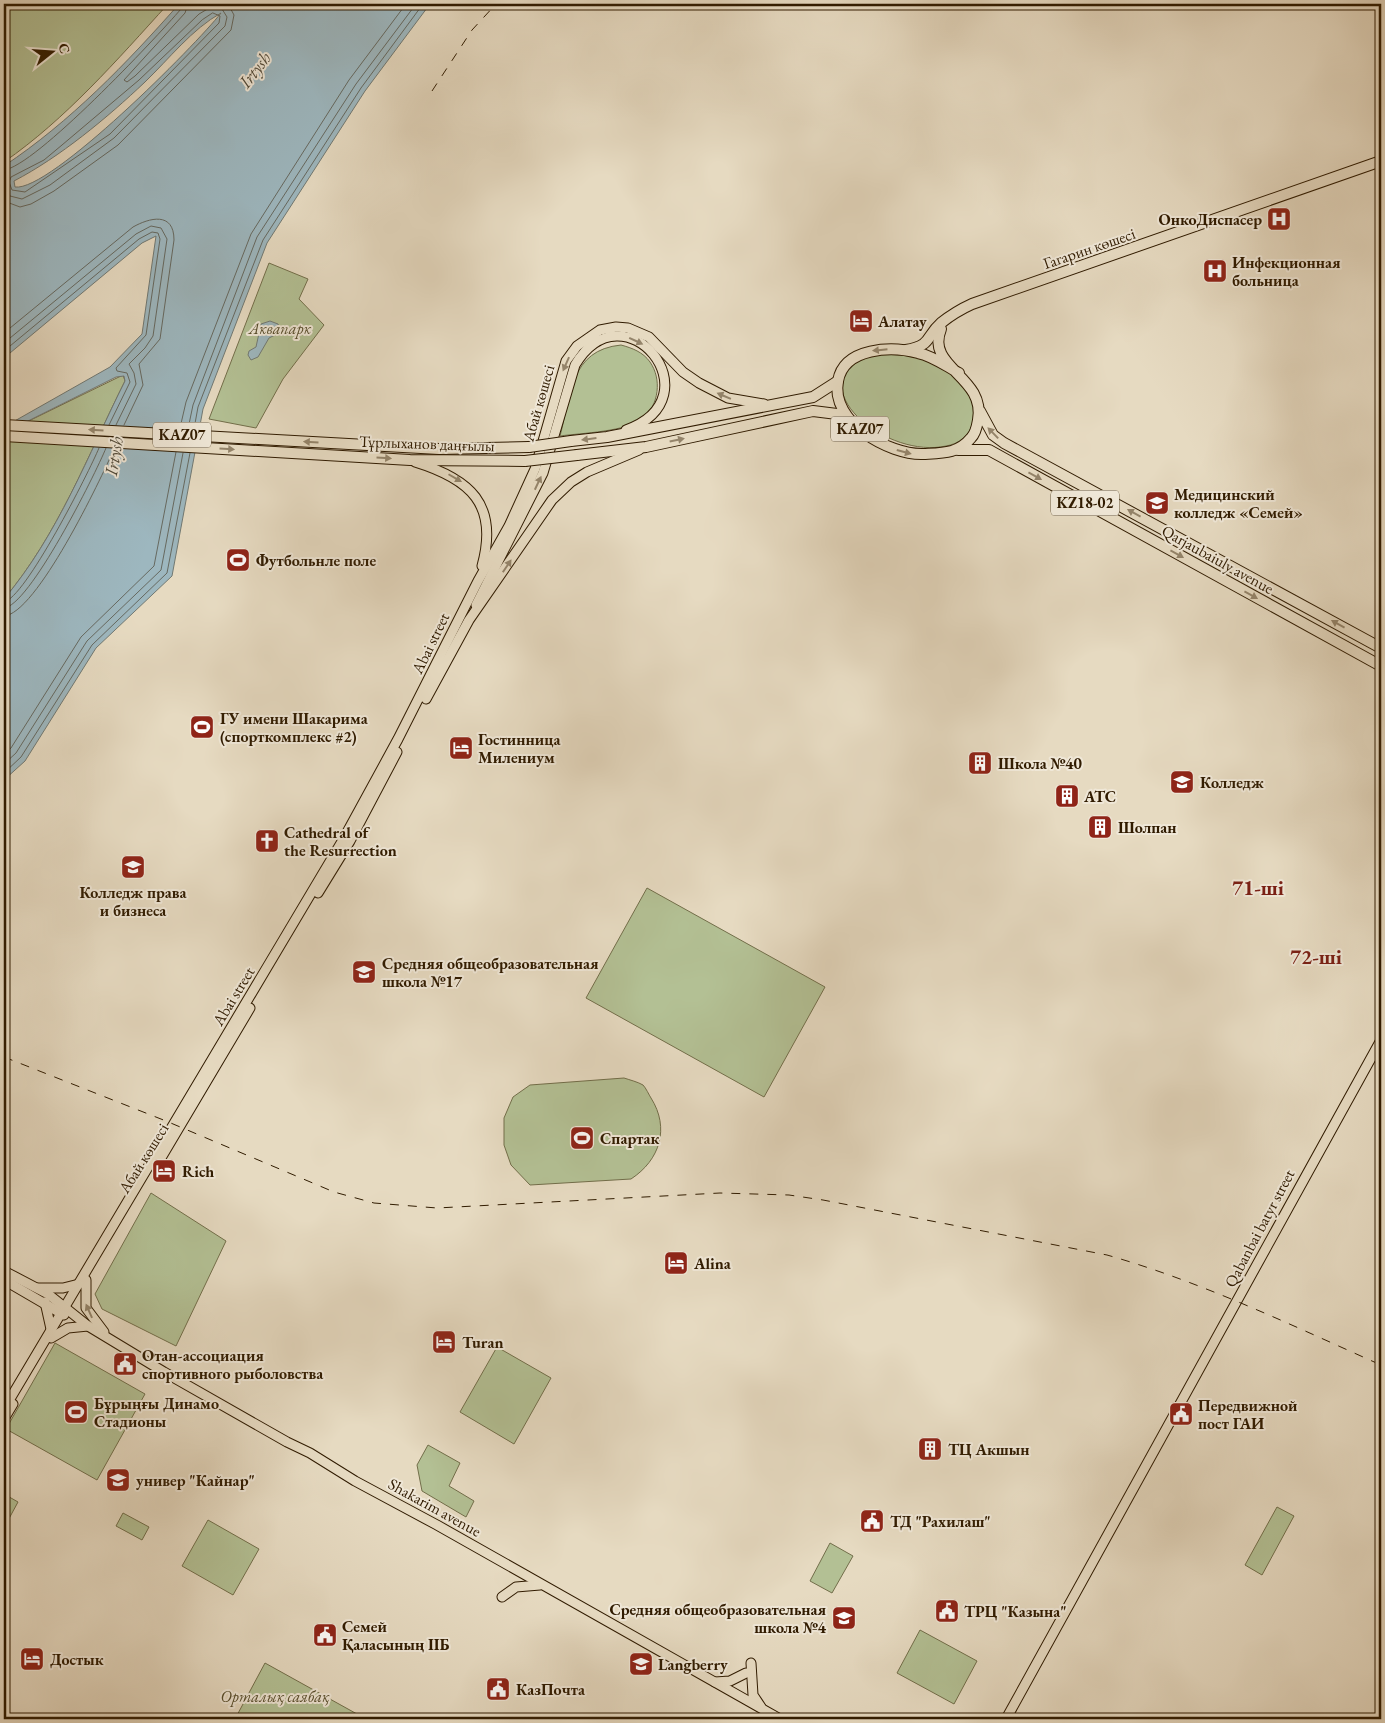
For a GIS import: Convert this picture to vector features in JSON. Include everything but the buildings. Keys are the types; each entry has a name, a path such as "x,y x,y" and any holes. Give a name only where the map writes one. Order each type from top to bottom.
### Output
{"highway":[{"name":"Гагарин көшесі","path":"950,316 972,304 1381,161"},
{"name":"KAZ07","path":"906,350 924,345 938,326 950,316"},
{"name":"KAZ07","path":"950,316 942,328 937,345 941,356 959,373 976,397 980,411"},
{"name":"KAZ07","path":"958,450 947,453 912,454 879,443 845,415 838,398 838,381 845,365 861,354 881,349 906,350 920,353 959,373"},
{"name":"Тұрлыханов даңғылы","path":"4,425 439,449 529,447 607,437 789,403 813,397 838,381"},
{"name":"Тұрлыханов даңғылы","path":"4,436 410,460 525,461 646,447 813,411 845,415"},
{"path":"958,450 972,438 976,430 980,411"},
{"name":"Qarjaubaiuly avenue","path":"980,411 993,435 1004,443 1381,648"},
{"name":"Qarjaubaiuly avenue","path":"958,450 989,450 1381,666"}],"main road":[{"name":"Абай көшесі","path":"478,581 509,526 535,470 566,361 577,346 600,330 616,327 639,330 649,336 683,372 699,384 728,398 757,404 789,403"},
{"name":"Абай көшесі","path":"469,620 481,591 543,473 575,365 583,352 592,344 610,336 625,337 637,340 650,350 662,366 665,381 664,397 650,416 636,426 607,437"},
{"path":"469,620 552,500 571,482 587,472 646,447"},
{"path":"410,460 441,470 465,484 480,502 487,532 486,552 478,581"},
{"name":"Abai street","path":"82,1282 344,838 398,739 478,581"},
{"name":"Abai street","path":"4,1420 64,1310 183,1122 350,842 469,620"},
{"name":"Qabanbai batyr street","path":"1006,1719 1381,1040"},
{"name":"Shakarim avenue","path":"4,1271 37,1288 64,1310 88,1326 164,1372 780,1719"},
{"name":"Shakarim avenue","path":"4,1280 64,1310"},
{"path":"37,1288 63,1288 82,1282 86,1308 107,1337"},
{"path":"45,1302 51,1333 68,1328 88,1326"},
{"name":"Abai street","path":"4,1409 51,1333"},
{"path":"502,1597 516,1587 540,1585"},
{"path":"751,1663 753,1695 765,1711"},
{"path":"714,1682 730,1681 746,1673"}],"green space":[{"path":"4,4 168,4 70,108 4,162"},
{"name":"Аквапарк","path":"269,263 308,279 299,299 324,325 283,379 256,428 209,419"},
{"path":"621,345 641,353 654,369 657,392 653,406 636,423 615,429 560,436 571,391 582,365 604,349"},
{"path":"879,353 924,360 944,369 961,383 968,392 974,411 972,427 967,435 951,445 921,447 896,441 873,429 855,414 844,397 843,380 854,364"},
{"path":"123,375 125,381 71,494 40,548 4,599 4,433"},
{"path":"647,888 825,987 764,1097 586,998"},
{"name":"Спартак","path":"624,1078 644,1086 657,1109 661,1132 659,1143 649,1163 631,1179 530,1185 511,1165 504,1145 504,1118 513,1097 530,1085"},
{"path":"151,1193 226,1241 176,1346 102,1309 95,1294"},
{"name":"Бұрыңғы Динамо Стадионы","path":"55,1343 145,1394 97,1480 6,1429"},
{"path":"497,1347 551,1378 514,1444 460,1412"},
{"path":"428,1445 460,1463 449,1486 474,1501 466,1517 422,1491 417,1465"},
{"path":"4,1494 18,1502 5,1526 4,1525"},
{"path":"1277,1507 1294,1516 1262,1575 1245,1565"},
{"path":"123,1513 149,1527 142,1540 116,1526"},
{"path":"208,1520 259,1549 233,1595 182,1566"},
{"path":"830,1543 853,1556 832,1593 810,1581"},
{"path":"920,1630 977,1661 954,1704 897,1673"},
{"name":"Орталық саябақ","path":"265,1663 366,1719 235,1719"}],"water":[{"name":"Irtysh","path":"179,4 430,4 365,91 267,243 203,409 172,576 96,648 25,761 4,780 4,599 40,548 71,494 125,381 124,376 116,377 4,433 4,427 110,367 142,334 156,236 142,243 4,358 4,166 75,111 118,70","holes":["221,13 122,114 89,143 33,182 15,187 14,181 66,149 99,123 145,82 200,27"]},
{"path":"270,321 278,324 281,332 269,338 258,357 251,360 248,355 249,351 256,347 261,324"}],"railway":[{"path":"432,91 472,30 496,4"},
{"path":"4,1057 166,1121 334,1192 374,1203 437,1208 720,1193 789,1195 823,1200 1107,1255 1212,1291 1381,1365"}],"place":[{"name":"ОнкоДиспасер","path":"1279,219"},
{"name":"Инфекционная больница","path":"1215,271"},
{"name":"Алатау","path":"861,321"},
{"name":"Медицинский колледж «Семей»","path":"1157,503"},
{"name":"Футбольнле поле","path":"238,560"},
{"name":"ГУ имени Шакарима (спорткомплекс #2)","path":"202,727"},
{"name":"Гостинница Милениум","path":"461,748"},
{"name":"Школа №40","path":"980,763"},
{"name":"Колледж","path":"1182,782"},
{"name":"АТС","path":"1067,796"},
{"name":"Шолпан","path":"1100,827"},
{"name":"Cathedral of the Resurrection","path":"267,841"},
{"name":"Колледж права и бизнеса","path":"133,867"},
{"name":"Средняя общеобразовательная школа №17","path":"364,972"},
{"name":"Спартак","path":"582,1138"},
{"name":"Rich","path":"164,1171"},
{"name":"Alina","path":"676,1263"},
{"name":"Turan","path":"444,1342"},
{"name":"Отан-ассоциация спортивного рыболовства","path":"125,1364"},
{"name":"Бұрыңғы Динамо Стадионы","path":"76,1412"},
{"name":"Передвижной пост ГАИ","path":"1181,1414"},
{"name":"ТЦ Акшын","path":"930,1449"},
{"name":"универ \"Кайнар\"","path":"118,1480"},
{"name":"ТД \"Рахилаш\"","path":"872,1521"},
{"name":"ТРЦ \"Казына\"","path":"947,1611"},
{"name":"Средняя общеобразовательная школа №4","path":"844,1618"},
{"name":"Семей Қаласының ІІБ","path":"325,1635"},
{"name":"Достык","path":"32,1659"},
{"name":"Langberry","path":"641,1664"},
{"name":"КазПочта","path":"498,1689"}],"district":[{"name":"71-ші","path":"1258,888"},
{"name":"72-ші","path":"1316,957"}]}
